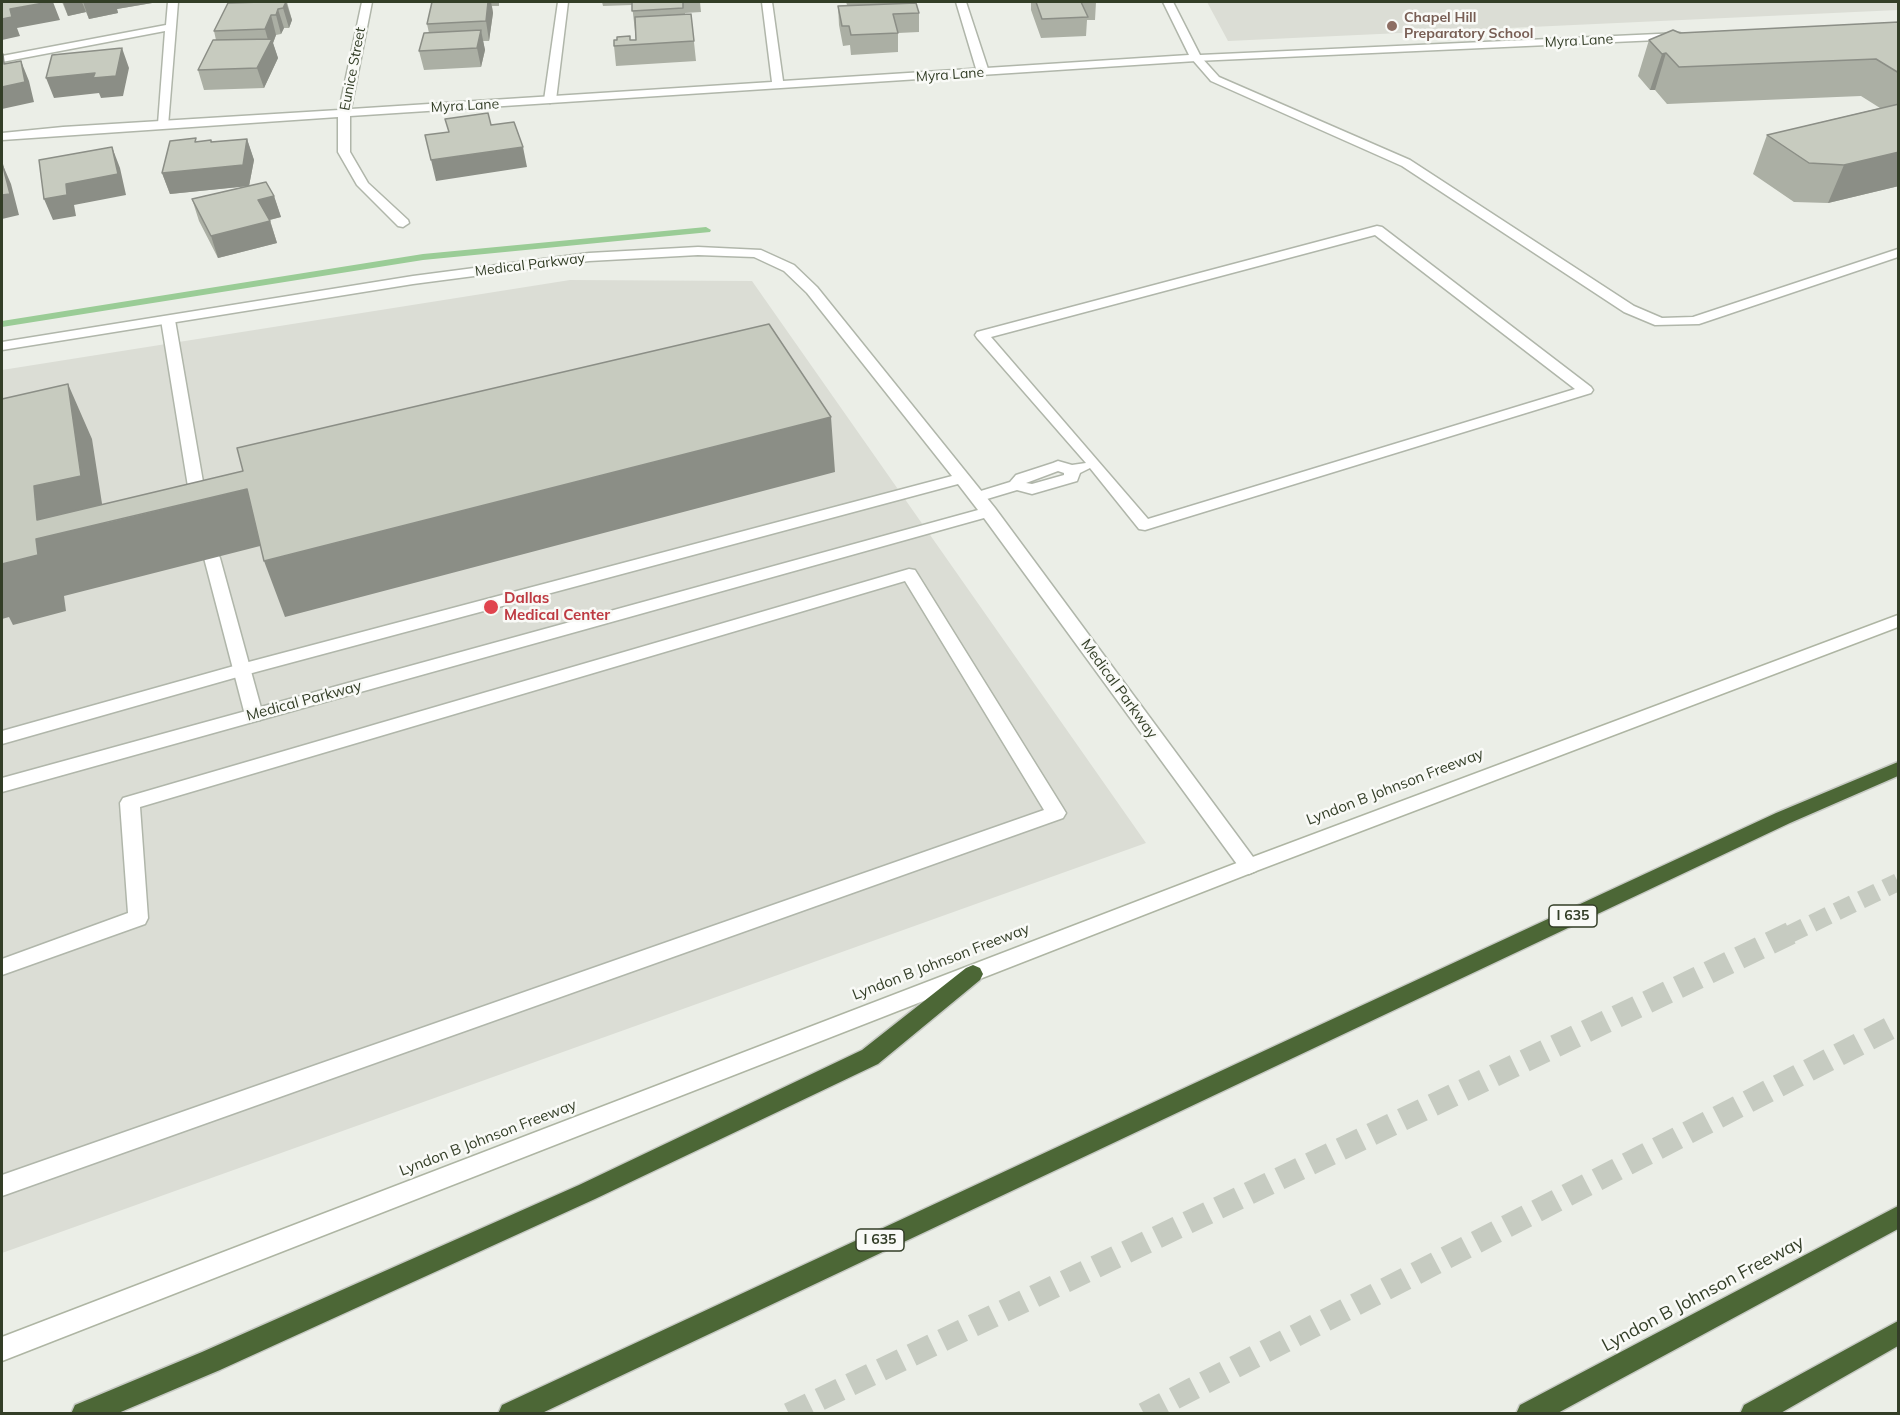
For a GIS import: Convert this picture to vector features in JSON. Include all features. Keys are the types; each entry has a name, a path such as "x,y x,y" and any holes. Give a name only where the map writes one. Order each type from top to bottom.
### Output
{"highway":[{"name":"I 635","path":"512,1413 1783,818 1899,769"},
{"path":"84,1413 211,1361 587,1192 870,1057 973,974"},
{"name":"Lyndon B Johnson Freeway","path":"1529,1413 1899,1217"},
{"path":"1753,1413 1899,1333"}],"street":[{"path":"164,124 173,2"},
{"name":"Eunice Street","path":"367,2 344,113 344,152 363,185 403,223"},
{"path":"550,100 563,2"},
{"path":"767,2 778,86"},
{"path":"961,2 983,72"},
{"path":"1168,2 1196,58 1215,79 1406,163 1629,309 1660,322 1694,321 1899,253"},
{"path":"2,59 171,27"},
{"name":"Myra Lane","path":"2,137 164,124 1196,58 1696,36"},
{"path":"1377,230 1586,390 1145,525 1095,464 982,335 1377,230"},
{"name":"Medical Parkway","path":"2,346 413,280 589,258 698,251 756,254 789,268 812,290 989,512 1248,866"},
{"path":"168,320 201,518"},
{"path":"977,497 1016,485 1032,489 1072,478 1072,470 1095,464"},
{"path":"2,738 241,670 961,478"},
{"name":"Medical Parkway","path":"2,785 989,512"},
{"path":"212,558 254,715"},
{"path":"2,967 138,918 130,803 909,574 1056,813 2,1186"},
{"name":"Lyndon B Johnson Freeway","path":"2,1349 1248,866 1899,621"}],"shaded area":[{"name":"Chapel Hill Preparatory School","path":"1207,2 1898,2 1898,10 1228,41"},
{"name":"Dallas Medical Center","path":"570,280 752,281 1146,843 2,1253 2,370"}],"building":[{"path":"2,2 49,2 10,9 12,17 2,19"},
{"path":"286,2 283,8 278,9 276,15 271,15 265,29 214,31 228,3"},
{"path":"432,2 488,2 486,21 427,24"},
{"path":"632,2 683,2 683,8 632,11"},
{"path":"1036,2 1081,2 1088,17 1042,19"},
{"path":"916,3 919,13 893,14 898,33 851,35 849,26 842,26 838,6"},
{"path":"691,14 694,41 614,46 614,40 617,40 617,37 630,36 630,40 636,40 635,17"},
{"path":"1899,22 1899,73 1876,59 1679,67 1649,40 1673,30 1680,33"},
{"path":"481,30 477,48 419,51 424,33"},
{"path":"272,39 257,68 198,70 213,40"},
{"path":"122,48 116,76 93,78 95,73 46,78 52,55"},
{"path":"3,54 4,64 21,61 25,82 2,87"},
{"path":"1899,104 1899,152 1844,165 1809,163 1767,135"},
{"path":"488,113 491,125 514,122 523,147 431,160 425,135 449,132 445,119"},
{"path":"196,138 195,142 247,139 243,165 162,173 170,141"},
{"path":"112,147 118,174 66,184 67,195 44,199 39,160"},
{"path":"2,163 10,194 2,195"},
{"path":"266,182 274,196 258,200 270,221 211,236 192,199"},
{"path":"769,324 831,417 264,561 247,489 36,539 38,555 2,564 2,399 68,384 81,476 34,486 37,520 243,471 237,448"}],"waterway":[{"path":"2,324 423,257 706,230"}],"tunnel":[{"path":"1788,935 1898,882"},
{"path":"789,1414 1791,933"},
{"path":"1144,1414 1898,1024"}],"place":[{"name":"Chapel Hill Preparatory School","path":"1392,26"},
{"name":"Dallas Medical Center","path":"491,607"}]}
